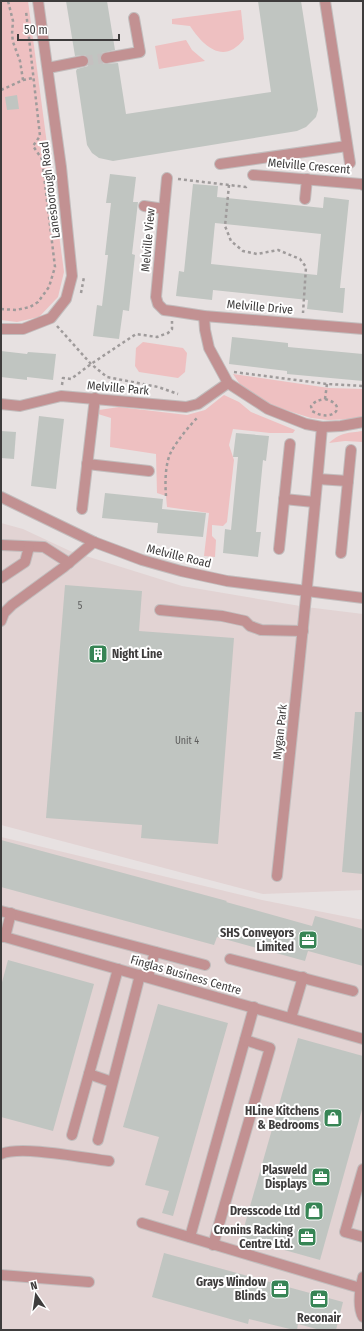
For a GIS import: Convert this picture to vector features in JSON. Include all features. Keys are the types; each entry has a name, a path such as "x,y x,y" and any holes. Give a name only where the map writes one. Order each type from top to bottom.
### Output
{"street":[{"name":"Lanesborough Road","path":"1,329 23,329 51,318 66,299 72,276 61,167 38,1"},
{"path":"325,1 350,163"},
{"path":"106,58 140,52 134,18"},
{"path":"48,68 83,61"},
{"path":"220,164 347,146"},
{"name":"Melville Crescent","path":"253,175 363,185"},
{"name":"Melville View","path":"158,304 156,297 167,178"},
{"path":"305,198 307,179"},
{"path":"144,206 164,209"},
{"name":"Melville Drive","path":"158,304 164,310 204,316 303,324 363,326"},
{"path":"204,316 209,348 228,384 268,409 306,424 322,427 341,426 363,422"},
{"name":"Melville Park","path":"1,404 20,406 61,396 186,407 202,402 228,384"},
{"path":"82,509 95,398"},
{"path":"308,592 314,502 318,479 322,427"},
{"path":"279,549 290,444"},
{"path":"342,553 351,450"},
{"path":"87,464 149,471"},
{"path":"318,479 348,481"},
{"name":"Melville Road","path":"1,497 94,542 142,560 227,581 363,598"},
{"path":"284,499 314,502"},
{"path":"1,621 4,613 12,605 69,563 94,542"},
{"path":"1,545 44,548 69,563"},
{"path":"1,578 25,562 28,546"},
{"name":"Mygan Park","path":"277,876 308,592"},
{"path":"160,610 222,616 245,621 250,626 260,630 303,631"},
{"path":"3,937 6,912 205,965"},
{"name":"Finglas Business Centre","path":"3,937 363,1038"},
{"path":"98,1140 112,1082 144,976 155,952"},
{"path":"230,959 353,991"},
{"path":"72,1135 118,969"},
{"path":"291,1018 303,977"},
{"path":"190,1237 254,1008"},
{"path":"213,1244 270,1048 244,1040"},
{"path":"89,1074 112,1082"},
{"path":"1,1154 7,1151 27,1151 109,1161"},
{"path":"363,1169 345,1232 363,1237"},
{"path":"142,1223 360,1288"},
{"path":"1,1275 89,1282"},
{"path":"363,1277 360,1288 360,1312 363,1317"}],"path":[{"path":"8,1 13,21 13,42 20,61 23,80"},
{"path":"1,309 16,310 38,302 49,287 55,268 42,159 33,146 40,136 26,9"},
{"path":"1,90 23,80 33,78"},
{"path":"167,178 246,187 253,175"},
{"path":"229,185 225,226 231,241 243,251 257,254 278,250 300,259 306,267 303,324"},
{"path":"61,396 62,378 71,379 136,334 158,337 168,333 172,329 172,311"},
{"path":"56,324 91,364 107,377 158,387 178,394 183,394"},
{"path":"220,370 327,384 363,386"},
{"path":"325,399 327,384"},
{"path":"325,399 331,400 336,404 336,411 332,415 324,416 312,411 311,406 314,402 325,399"},
{"path":"166,496 165,490 168,464 171,453 194,421 205,410 202,402"}],"shaded area":[{"path":"1,1 28,1 64,272 58,297 39,317 17,322 1,320"},
{"path":"241,10 244,39 237,47 229,51 222,52 208,46 190,26 172,24 172,19"},
{"path":"186,40 192,50 205,61 159,69 155,46"},
{"path":"143,342 183,348 187,353 185,372 178,378 139,372 135,366 136,348"},
{"path":"233,374 329,388 363,389 363,416 353,419 328,420 311,418 273,406 241,386"},
{"path":"224,395 239,402 251,412 295,430 293,433 270,433 233,429 229,445 234,460 227,522 223,526 212,525 212,536 216,540 215,557 204,556 209,513 167,507 166,496 157,493 156,454 110,447 111,418 98,414 99,410 119,407 187,415 205,410"},
{"path":"363,431 363,442 345,441 329,443 341,435"},
{"path":"1,523 23,529 70,551 182,586 306,607 363,614 363,890 263,894 1,825"},
{"path":"1,837 262,900 363,920 363,1330 1,1330"}],"building":[{"path":"66,1 107,1 115,50 102,53 100,59 104,64 118,63 126,114 271,92 258,1 301,1 318,110 316,117 306,127 297,131 113,161 99,158 92,153 87,145 76,71 77,69 88,66 89,59 85,55 75,56"},
{"path":"17,95 19,109 7,110 5,97"},
{"path":"110,174 136,177 133,202 138,202 132,254 135,255 129,311 123,310 119,339 93,336 97,305 102,306 108,255 105,255 111,203 106,203"},
{"path":"193,184 218,186 217,197 323,208 324,197 349,200 340,288 345,288 343,313 307,309 308,300 213,290 212,300 176,296 179,271 184,272","holes":["215,223 321,234 317,275 211,264"]},
{"path":"232,337 288,343 288,347 363,354 363,381 287,374 287,371 229,364"},
{"path":"1,351 27,354 28,352 56,354 53,380 27,377 27,380 1,377"},
{"path":"39,416 64,419 56,489 31,486"},
{"path":"1,431 16,432 14,459 1,458"},
{"path":"236,433 269,436 266,461 263,460 256,532 261,532 258,557 223,553 225,529 231,530 238,457 233,457"},
{"path":"105,493 163,499 162,509 206,513 203,537 157,533 158,523 102,518"},
{"path":"65,585 142,591 139,631 234,638 218,844 141,838 142,825 46,818"},
{"path":"355,712 363,712 363,874 342,872"},
{"path":"1,840 227,901 226,902 312,926 315,916 363,929 363,966 308,951 305,961 217,937 214,945 1,887"},
{"path":"8,960 94,984 53,1131 1,1117 1,986"},
{"path":"158,1004 228,1023 173,1216 162,1213 169,1191 145,1185 159,1137 123,1127"},
{"path":"298,1038 363,1056 363,1106 320,1260 241,1238"},
{"path":"164,1253 343,1302 336,1330 320,1330 298,1324 297,1330 294,1330 249,1319 248,1324 152,1297"}],"tunnel":[{"path":"83,61 106,58"}],"place":[{"name":"Night Line","path":"98,654"},
{"name":"SHS Conveyors Limited","path":"308,940"},
{"name":"HLine Kitchens & Bedrooms","path":"333,1118"},
{"name":"Plasweld Displays","path":"321,1177"},
{"name":"Dresscode Ltd","path":"314,1211"},
{"name":"Cronins Racking Centre Ltd.","path":"307,1237"},
{"name":"Grays Window Blinds","path":"280,1289"},
{"name":"Reconair","path":"319,1299"}]}
